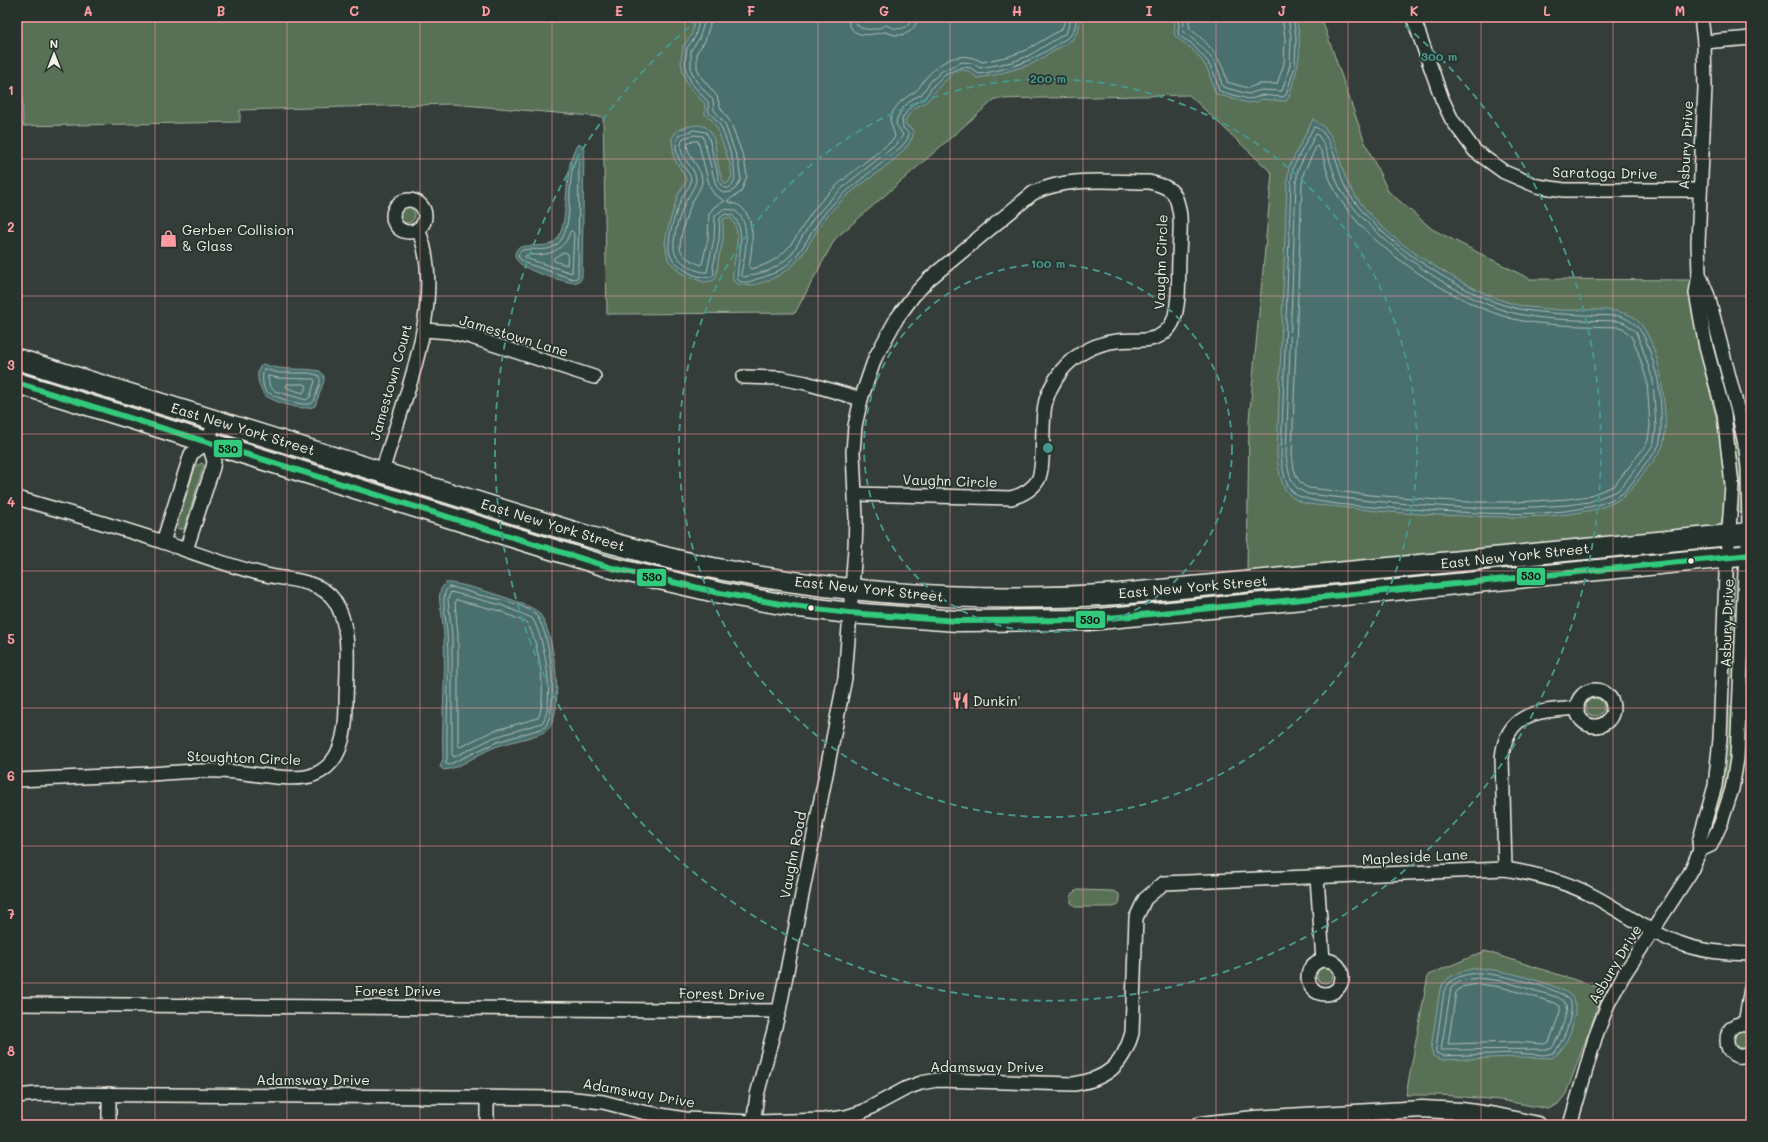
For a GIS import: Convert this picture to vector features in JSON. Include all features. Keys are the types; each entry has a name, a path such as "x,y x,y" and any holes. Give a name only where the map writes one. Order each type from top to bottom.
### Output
{"main road":[{"name":"East New York Street","path":"17,359 590,537 651,554 713,568 778,580 851,590 895,594 988,598 1112,595 1750,533"},
{"name":"East New York Street","path":"17,383 612,568 720,593 792,606 849,613 957,622 1089,620 1749,556"}],"street":[{"name":"Saratoga Drive","path":"1413,17 1442,99 1452,120 1475,151 1504,172 1537,186 1564,190 1700,190"},
{"name":"Asbury Drive","path":"1570,1125 1602,1017 1623,976 1690,873 1700,850 1699,842 1715,786 1720,739 1728,535 1732,485 1729,446 1724,414 1706,347 1696,293 1699,274 1698,243 1705,88 1704,42 1701,17"},
{"path":"1704,42 1751,38"},
{"name":"Vaughn Circle","path":"851,590 855,549 853,452 855,426 861,399 875,358 897,318 914,295 930,279 1034,193 1048,186 1065,182 1149,182 1162,186 1173,193 1178,203 1180,217 1177,304 1174,320 1169,329 1161,336 1150,339 1117,341 1098,345 1081,354 1066,365 1055,380 1047,398 1043,423 1041,466 1038,479 1030,490 1021,496 1011,498 855,494"},
{"name":"Jamestown Court","path":"382,472 424,330 428,268 423,240 418,229"},
{"name":"Asbury Drive","path":"1699,274 1708,296 1716,324 1746,449 1750,533 1737,759 1732,789 1721,823 1711,845 1700,850"},
{"name":"Jamestown Lane","path":"424,330 450,332 471,336 594,378"},
{"path":"743,377 780,378 806,383 861,399"},
{"path":"186,550 213,467 214,461 208,442 215,420"},
{"path":"163,542 191,454 208,442"},
{"name":"Stoughton Circle","path":"17,498 163,542 244,570 315,586 328,593 335,601 342,618 346,637 346,714 341,743 338,754 321,772 292,778 217,771 17,780"},
{"name":"Vaughn Road","path":"753,1123 761,1074 778,1011 844,678 851,590"},
{"path":"1505,869 1502,758 1508,733 1520,719 1529,715 1544,710 1577,708"},
{"name":"Mapleside Lane","path":"1164,883 1317,878 1505,869 1532,874 1574,887 1594,896 1653,931 1678,943 1698,949 1751,954"},
{"path":"1317,878 1323,960"},
{"name":"Adamsway Drive","path":"17,1096 37,1094 109,1094 580,1099 671,1117 753,1123 824,1120 846,1117 874,1106 907,1088 921,1083 938,1080 1074,1084 1097,1078 1108,1073 1117,1065 1123,1056 1132,1033 1136,918 1145,899 1164,883"},
{"path":"1751,988 1748,1026 1735,1026 1730,1029 1726,1038 1726,1044 1732,1053 1742,1056 1751,1053"},
{"name":"Forest Drive","path":"17,1004 778,1011"},
{"path":"109,1094 109,1125"},
{"path":"487,1097 487,1125"},
{"path":"1200,1125 1254,1119 1422,1109 1468,1112 1538,1125"}],"green space":[{"path":"20,17 1321,17 1364,140 1388,191 1432,229 1530,279 1691,280 1697,335 1702,362 1716,415 1725,469 1727,500 1720,526 1247,574 1249,420 1272,173 1189,95 995,99 835,239 795,313 607,314 603,117 452,104 240,110 240,122 23,126"},
{"path":"407,207 413,209 415,215 413,221 407,223 401,221 399,215 401,209"},
{"path":"1702,284 1728,398 1725,398 1712,356"},
{"path":"17,366 66,382 65,384 17,373"},
{"path":"1736,431 1743,458 1744,513 1739,513 1738,510 1738,479 1732,437"},
{"path":"202,463 204,465 184,529 178,529 178,521 194,471 196,466"},
{"path":"350,476 447,500 701,573 700,576 608,559 348,478"},
{"path":"1592,558 1526,570 1069,613 999,611 1125,602"},
{"path":"1731,577 1735,579 1733,643 1734,675 1729,679 1726,678"},
{"path":"1595,698 1601,701 1604,707 1601,713 1595,716 1589,713 1586,707 1589,701"},
{"path":"1730,706 1734,709 1734,739 1724,799 1707,844 1706,832 1726,708"},
{"path":"1078,890 1113,891 1119,894 1120,901 1117,906 1112,907 1076,907 1071,903 1071,898 1073,893"},
{"path":"1485,951 1604,990 1566,1094 1558,1104 1548,1109 1500,1100 1441,1095 1406,1095 1428,975"},
{"path":"1322,967 1328,967 1333,972 1331,981 1328,983 1322,983 1317,978 1317,972"},
{"path":"1742,1030 1748,1033 1751,1039 1748,1045 1742,1048 1736,1045 1733,1039 1736,1033"}],"water":[{"path":"698,17 860,17 867,20 889,18 898,20 905,17 1081,17 1078,31 1073,39 1032,64 995,75 977,78 970,72 964,70 952,75 927,101 913,110 906,119 905,121 907,126 913,130 912,137 908,145 891,162 841,201 821,224 796,262 784,272 773,278 758,284 744,285 733,281 737,233 731,218 723,219 723,241 716,278 712,281 704,282 681,273 668,260 665,242 669,224 678,195 687,180 674,158 672,138 677,131 693,126 704,126 710,132 714,141 720,175 725,184 729,182 732,176 730,164 717,128 712,120 705,114 705,104 688,86 683,72 681,62 683,46 691,36 695,20"},
{"path":"1171,17 1296,17 1299,34 1299,56 1288,99 1286,101 1261,99 1257,102 1248,103 1216,94 1207,68 1193,50 1175,36 1175,24"},
{"path":"1313,119 1324,127 1330,134 1337,149 1346,180 1365,209 1396,239 1441,270 1477,289 1511,303 1527,307 1562,310 1610,310 1628,314 1635,318 1640,324 1650,340 1657,359 1665,408 1665,431 1663,445 1660,452 1633,487 1624,496 1613,503 1600,508 1569,514 1537,517 1509,517 1403,513 1315,505 1297,500 1288,493 1281,478 1277,456 1287,182 1289,167"},
{"path":"578,144 582,145 584,149 582,277 580,281 573,283 534,272 518,261 515,255 518,248 550,244 560,235 565,211 570,166 573,153"},
{"path":"263,364 285,369 320,371 324,376 324,381 315,406 304,408 283,404 266,396 261,389 258,380 258,371"},
{"path":"446,583 464,585 493,593 521,603 538,612 544,621 549,635 556,671 557,690 553,721 543,733 493,748 457,767 444,770 440,767 443,759 444,633 440,606 440,594"},
{"path":"1477,968 1499,971 1543,982 1566,992 1574,998 1575,1013 1570,1032 1567,1041 1557,1054 1551,1058 1515,1057 1443,1060 1433,1056 1431,1048 1440,989 1447,980 1456,974"}],"transit line":[{"name":"530","path":"17,383 612,568 720,593 792,606 849,613 957,621 1089,620 1751,555"}],"place":[{"name":"Gerber Collision & Glass","path":"169,238"},
{"name":"Dunkin'","path":"960,701"}]}
